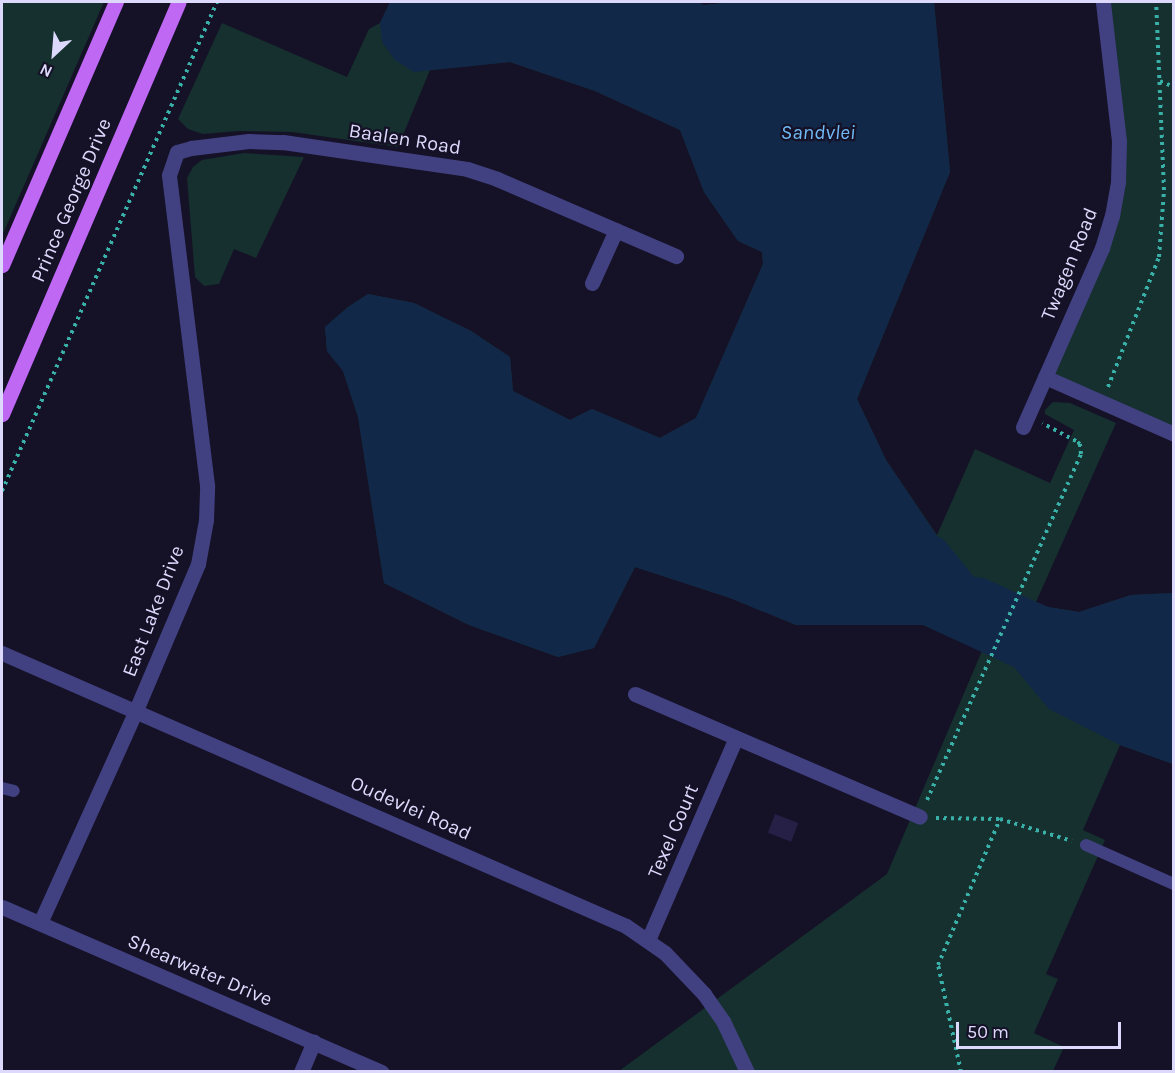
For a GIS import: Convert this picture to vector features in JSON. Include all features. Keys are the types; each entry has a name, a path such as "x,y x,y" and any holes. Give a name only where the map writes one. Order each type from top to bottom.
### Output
{"main road":[{"name":"Prince George Drive","path":"2,265 117,2"},
{"name":"Prince George Drive","path":"2,414 179,2"}],"street":[{"name":"Twagen Road","path":"1025,422 1102,248 1112,216 1118,182 1119,141 1103,2"},
{"name":"Baalen Road","path":"177,152 191,148 249,141 284,142 467,169 497,179 676,256"},
{"name":"East Lake Drive","path":"40,923 136,710 198,564 206,520 207,485 169,175 177,152"},
{"path":"592,283 616,230"},
{"path":"1045,377 1173,434"},
{"name":"Oudevlei Road","path":"2,653 603,915 648,940 686,973 704,994 723,1021 747,1071"},
{"path":"635,694 920,817"},
{"name":"Texel Court","path":"648,940 736,738"},
{"name":"Shearwater Drive","path":"2,907 382,1071"},
{"path":"301,1071 314,1042"}],"lane":[{"path":"1086,845 1173,884"}],"path":[{"path":"2,491 217,2"},
{"path":"1101,402 1159,256 1164,190 1156,2"},
{"path":"1160,81 1173,87"},
{"path":"1025,422 1072,437 1082,449 920,817 1000,819 1086,845"},
{"path":"961,1071 938,965 1000,819"}],"green space":[{"path":"2,2 104,2 2,236"},
{"name":"Sandvlei","path":"390,2 698,2 704,5 734,2 934,2 950,172 857,399 886,460 937,535 975,449 1050,483 1074,430 1045,414 1045,410 1053,402 1070,403 1116,423 1036,602 1048,607 1079,612 1131,595 1173,593 1173,764 1120,745 1083,830 1105,840 1046,974 1058,979 1034,1033 1064,1047 1053,1071 619,1071 887,874 982,651 923,625 796,625 730,598 635,567 594,648 558,657 469,625 384,583 358,417 343,371 327,351 325,327 348,307 368,294 414,303 471,331 510,357 513,391 570,420 592,409 660,438 696,418 763,264 762,252 738,241 704,192 680,130 595,91 510,62 430,70 398,147 292,132 239,131 203,134 188,129 178,119 222,23 347,77 369,29 380,23"},
{"path":"1103,2 1173,2 1173,434 1045,377 1102,248 1118,182"},
{"path":"244,153 304,157 256,258 234,249 219,284 204,286 195,277 187,178 193,167 202,160"}],"water":[{"name":"Sandvlei","path":"390,2 698,2 704,5 734,2 934,2 950,172 857,399 886,460 937,536 944,540 974,577 984,578 1048,607 1079,612 1131,595 1173,593 1173,764 1120,745 1049,709 1014,667 923,625 796,625 730,598 635,567 594,648 558,657 469,625 384,583 358,417 343,371 327,351 325,327 348,307 368,294 414,303 471,331 510,357 513,391 570,420 592,409 660,438 696,418 763,264 762,252 738,241 704,192 680,130 595,91 510,62 414,72 395,60 382,42 380,23"}],"building":[{"path":"775,814 798,823 791,842 768,833"}]}
